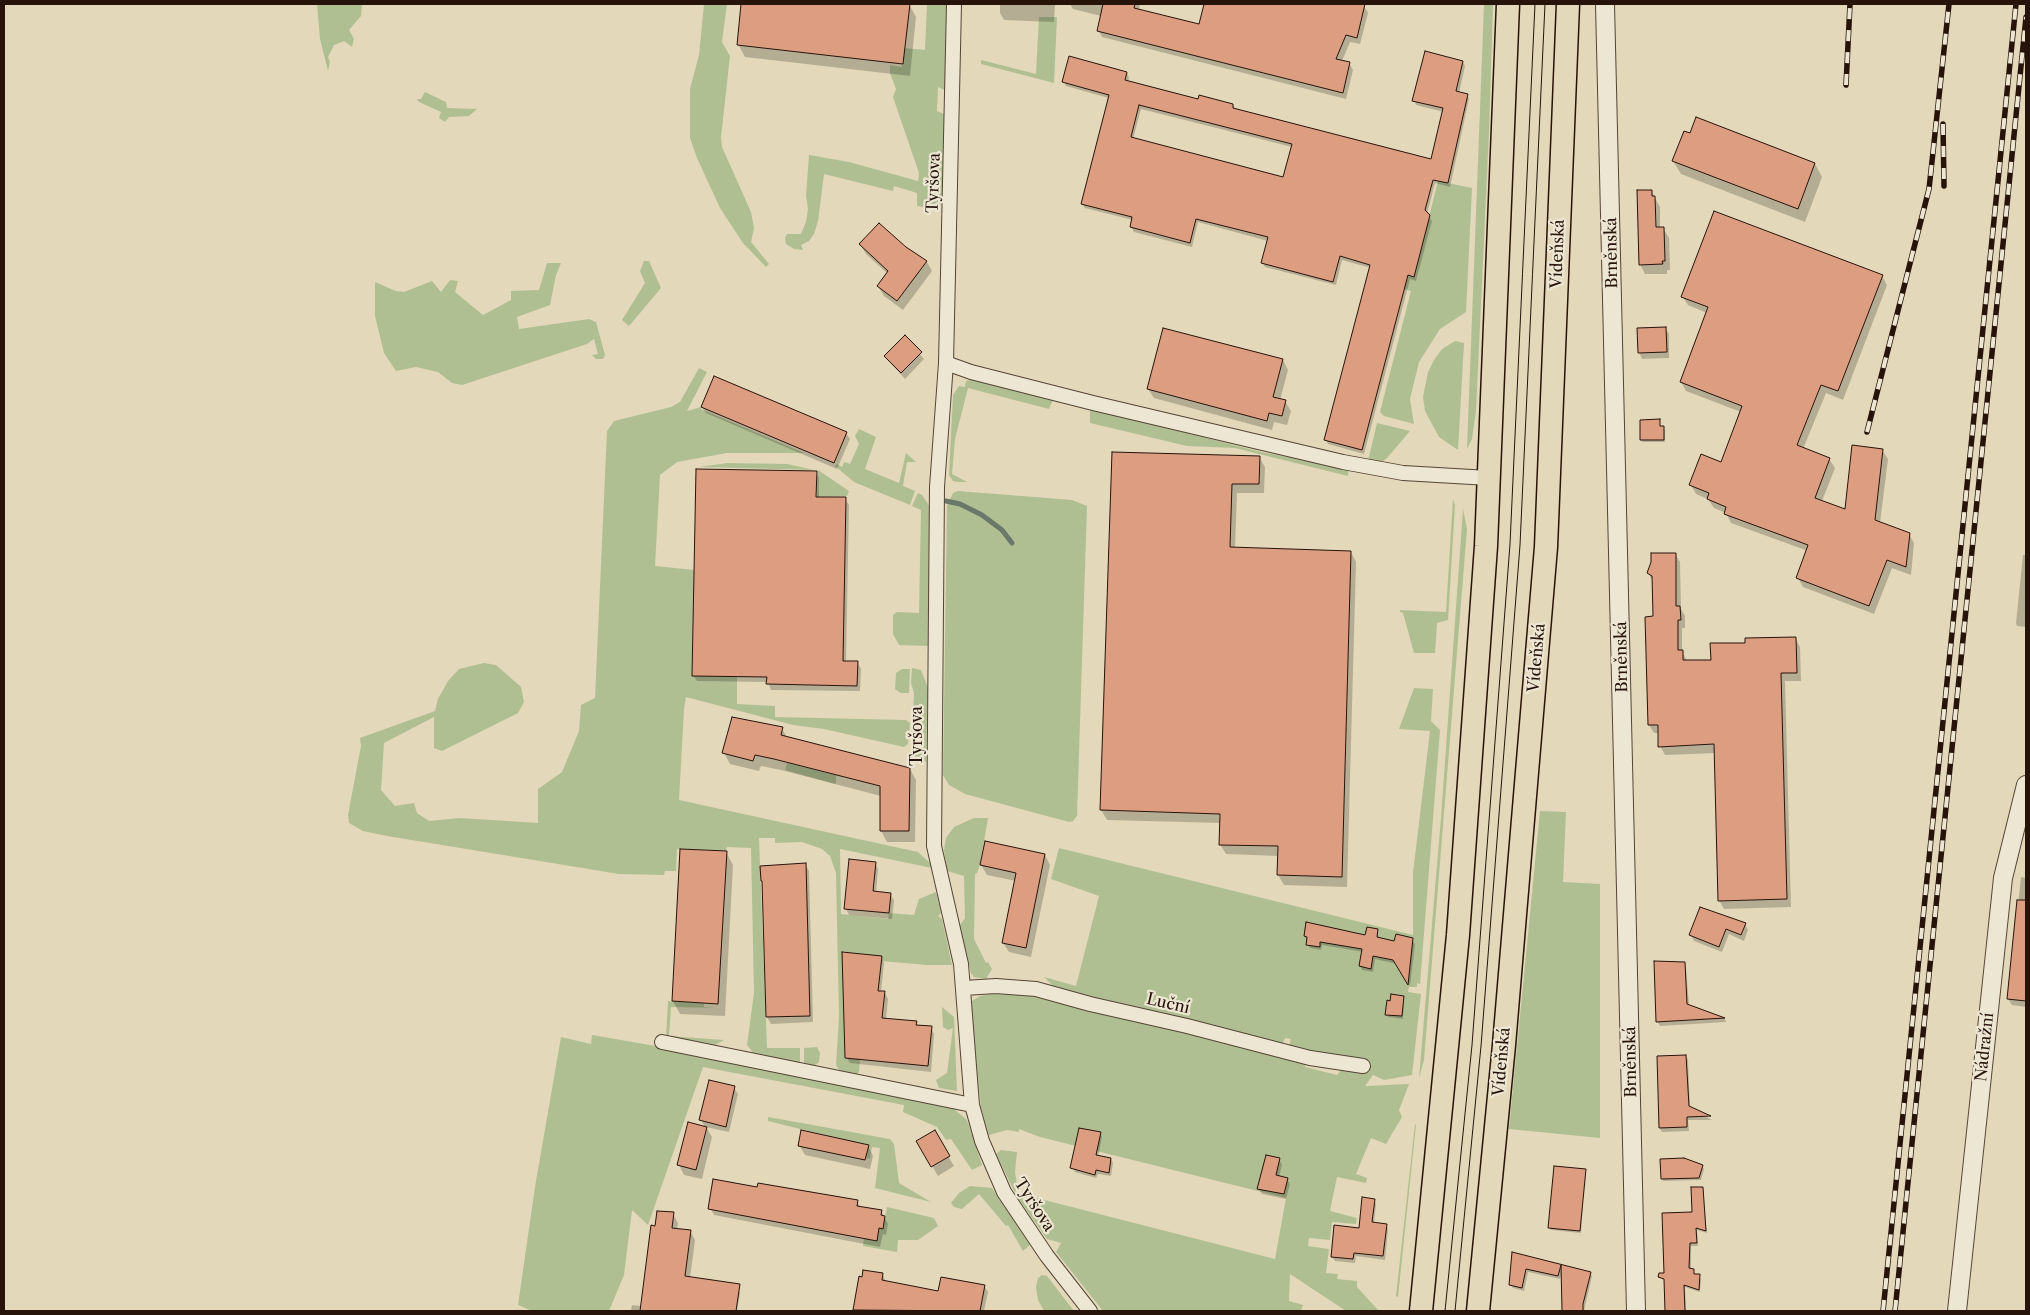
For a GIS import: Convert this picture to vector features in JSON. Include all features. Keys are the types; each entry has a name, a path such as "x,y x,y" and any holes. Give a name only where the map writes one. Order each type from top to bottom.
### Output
{"highway":[{"path":"1421,1311 1458,935 1486,556 1507,4"},
{"name":"Vídeňská","path":"1478,1311 1503,1054 1546,547 1568,4"}],"street":[{"name":"Tyršova","path":"954,4 946,363 938,487 934,846 961,964 972,1106 982,1142 1004,1192 1047,1256 1090,1311"},
{"name":"Brněnská","path":"1605,4 1636,1311"},
{"path":"946,363 971,372 1093,403 1343,462 1403,473 1489,478"},
{"name":"Nádražní","path":"1956,1311 2004,878 2026,785"},
{"name":"Luční","path":"964,988 996,986 1036,989 1310,1058 1363,1066"},
{"path":"662,1042 972,1106"}],"green space":[{"path":"317,4 362,4 361,16 349,30 354,39 352,47 344,41 334,45 328,57 330,62 328,71 320,39"},
{"path":"704,4 727,4 722,42 730,56 721,137 722,147 751,212 754,228 751,242 769,264 766,267 743,243 720,208 690,138 690,89 699,55"},
{"path":"927,4 948,4 947,91 938,87 937,111 946,115 943,204 929,208 917,206 917,193 894,186 893,191 824,174 818,221 814,234 809,241 801,245 803,250 794,249 786,244 785,238 787,234 801,234 806,222 809,155 849,162 918,181 919,173 893,97 896,89 890,73 890,65 902,67 904,48 925,50"},
{"path":"1484,4 1493,4 1489,132 1476,411 1472,439 1467,449"},
{"path":"1039,17 1057,17 1054,83 981,64 981,60 1036,74"},
{"path":"425,92 446,102 447,108 477,109 469,116 449,117 445,122 439,118 441,112 419,102 417,99 421,99"},
{"path":"1438,181 1472,188 1466,312 1440,329 1419,362 1410,399 1414,424 1384,416 1380,412 1411,291 1390,285 1393,271 1414,276"},
{"path":"644,261 649,261 661,288 629,326 622,320 645,283 640,271"},
{"path":"547,263 561,263 556,275 550,305 517,317 519,329 589,319 596,322 605,355 603,359 596,359 592,355 598,354 594,339 587,344 462,385 452,383 438,372 416,367 396,371 384,353 375,316 375,282 396,291 404,292 432,281 441,292 450,280 458,281 455,292 483,315 511,300 511,291 539,290"},
{"path":"1455,341 1464,343 1458,450 1439,437 1425,411 1423,397 1428,372 1434,360 1442,349"},
{"path":"699,368 707,372 687,411 701,407 701,409 804,453 727,453 677,462 660,475 655,566 694,570 692,675 737,676 737,704 775,706 775,717 906,720 910,723 908,744 904,747 824,729 793,725 686,697 684,709 679,800 918,852 930,863 932,868 840,849 841,914 888,919 889,913 914,915 919,899 936,892 941,913 938,916 942,919 952,965 881,961 881,956 843,952 845,1057 860,1059 859,1072 856,1075 840,1071 836,1065 839,1017 836,873 830,856 822,849 802,842 775,843 775,838 759,838 767,1048 800,1048 800,1065 754,1054 747,1045 754,993 751,848 727,847 726,851 677,849 676,871 665,871 664,875 619,874 387,836 363,831 349,823 348,815 361,746 360,738 435,711 438,699 448,681 459,669 484,663 496,665 521,687 524,702 518,713 442,751 434,748 434,717 384,743 381,790 395,806 414,803 417,813 429,821 460,818 538,823 538,789 562,772 579,731 581,705 595,698 607,431 614,421 671,407 680,402"},
{"path":"966,381 988,382 988,384 999,387 1000,385 1025,394 1026,392 1261,452 1349,468 1348,476 1360,479 1235,448 1187,446 1090,423 1090,410 1053,400 1049,409 968,388 955,439 952,474 967,482 953,481 949,475 953,395 959,386 965,387"},
{"path":"1377,423 1410,431 1383,461 1368,461"},
{"path":"859,429 876,437 865,469 899,483 906,453 916,462 907,462 903,486 915,491 910,505 854,482 835,466 837,464 842,467 844,462 850,464 859,444 855,436"},
{"path":"727,463 787,464 814,470 700,467"},
{"path":"818,470 849,491 847,496 817,497"},
{"path":"958,491 1072,500 1087,506 1077,816 1073,821 1069,822 965,794 949,785 943,775 947,506 953,493"},
{"path":"918,493 922,495 930,507 931,517 928,646 899,645 893,634 893,615 897,612 919,613 921,510 912,506"},
{"path":"1453,499 1455,505 1448,620 1437,623 1435,653 1414,653 1403,613 1400,610 1446,612"},
{"path":"1463,509 1467,529 1424,1060 1419,1078 1441,818"},
{"path":"912,668 921,670 928,688 926,762 911,759 914,693 911,683"},
{"path":"902,669 910,669 909,693 901,693 895,689 896,673"},
{"path":"1414,688 1433,689 1431,721 1440,730 1420,984 1417,983 1417,987 1409,987 1408,992 1421,994 1412,1075 1384,1080 1373,1075 1365,1086 1409,1084 1399,1110 1402,1117 1386,1144 1371,1138 1356,1174 1367,1178 1366,1183 1337,1177 1330,1211 1357,1218 1356,1224 1332,1222 1330,1240 1309,1238 1308,1246 1329,1249 1326,1273 1338,1274 1337,1279 1357,1281 1357,1287 1379,1311 1346,1311 1290,1274 1289,1301 1303,1305 1301,1311 1103,1311 1056,1252 1061,1243 1047,1239 1017,1197 1021,1194 1275,1259 1286,1198 1040,1137 1019,1129 1019,1132 1007,1130 989,1135 981,1107 972,1033 972,1001 980,996 995,993 1025,995 1118,1015 1306,1061 1305,1067 1337,1075 1342,1069 1288,1049 1291,1039 1285,1038 1281,1047 1075,996 1053,986 1044,977 1076,986 1099,896 1051,879 1059,848 1413,935 1413,873 1430,731 1399,729"},
{"path":"787,763 836,775 836,782 835,784 785,770"},
{"path":"1540,811 1566,812 1563,882 1600,884 1600,1138 1509,1129"},
{"path":"974,818 988,818 980,865 975,874 974,939 986,963 988,962 992,969 986,979 974,977 971,973 960,925 965,918 964,876 947,871 944,850 946,838 954,827"},
{"path":"668,1001 704,1003 704,1007 717,1008 671,1007 669,1036 724,1040 715,1045 680,1042 666,1038"},
{"path":"942,1007 954,1017 957,1091 939,1088 936,1080 947,1073 953,1028 948,1030 943,1027"},
{"path":"592,1035 673,1049 944,1105 954,1109 967,1120 982,1165 972,1170 951,1139 946,1140 937,1127 903,1112 904,1105 703,1067 648,1225 632,1210 624,1275 609,1311 532,1311 518,1305 535,1187 561,1037 591,1044"},
{"path":"817,1047 820,1053 819,1062 814,1066 804,1066 804,1048"},
{"path":"768,1117 890,1139 894,1144 899,1183 931,1202 875,1188 880,1148 872,1147 870,1159 866,1158 869,1146 768,1121"},
{"path":"1416,1125 1398,1297 1396,1296"},
{"path":"1001,1150 1017,1152 1015,1172 1017,1185 1015,1193 996,1154"},
{"path":"970,1186 992,1188 1030,1245 1023,1251 1008,1225 1006,1226 979,1194 962,1209 954,1207 951,1203 959,1193"},
{"path":"887,1207 934,1218 938,1226 918,1240 898,1240 897,1252 863,1246 864,1238 879,1228 883,1228"},
{"path":"1042,1275 1047,1276 1074,1311 1044,1311 1038,1300 1036,1287 1038,1278"}],"building":[{"path":"741,4 910,4 903,64 737,45"},
{"path":"1103,4 1135,4 1134,8 1199,24 1204,4 1365,4 1357,38 1346,35 1336,59 1350,62 1343,93 1097,31"},
{"path":"1425,51 1463,61 1456,91 1468,94 1448,183 1433,180 1425,210 1430,215 1414,277 1408,275 1362,450 1324,440 1370,265 1340,256 1333,282 1261,263 1268,237 1196,219 1190,243 1130,227 1132,217 1081,204 1109,95 1062,82 1069,56 1127,72 1125,80 1198,99 1199,95 1233,104 1233,108 1431,159 1443,108 1412,101","holes":["1139,105 1292,144 1283,177 1131,137"]},
{"path":"1696,117 1815,163 1798,209 1672,161 1684,131 1690,133"},
{"path":"1637,190 1652,190 1652,196 1655,196 1656,227 1664,227 1665,261 1662,261 1663,264 1639,265"},
{"path":"1714,211 1883,275 1838,391 1821,385 1797,445 1830,458 1815,498 1845,509 1852,445 1883,449 1875,520 1910,533 1906,567 1887,560 1869,606 1796,578 1808,545 1724,514 1726,507 1707,499 1709,493 1689,485 1701,454 1721,462 1742,406 1680,382 1708,307 1681,297"},
{"path":"879,223 906,247 927,261 897,301 877,286 888,271 859,244"},
{"path":"1666,327 1667,352 1638,353 1637,328"},
{"path":"1163,328 1283,359 1273,397 1286,400 1282,416 1269,413 1267,421 1147,389"},
{"path":"905,335 922,352 901,373 884,356"},
{"path":"714,376 847,432 834,463 701,407"},
{"path":"1660,419 1660,426 1664,426 1664,440 1640,440 1640,420"},
{"path":"1112,452 1260,456 1259,484 1232,484 1230,547 1351,551 1342,877 1277,875 1278,846 1219,845 1220,814 1100,810"},
{"path":"696,469 817,471 816,497 846,497 843,661 858,661 857,686 766,684 767,677 692,676"},
{"path":"1651,553 1676,553 1676,606 1680,606 1681,620 1678,620 1678,650 1683,650 1683,660 1711,660 1710,643 1745,643 1745,638 1796,637 1797,673 1781,673 1787,899 1718,901 1714,744 1658,747 1658,725 1648,725 1645,617 1653,616 1652,576 1647,573 1651,562"},
{"path":"732,717 783,727 781,735 910,768 909,831 880,831 880,786 755,755 753,761 722,753"},
{"path":"985,841 1045,854 1026,948 1002,943 1016,873 980,865"},
{"path":"680,849 727,851 718,1004 672,1001"},
{"path":"849,859 876,862 873,891 891,893 889,913 844,909"},
{"path":"806,863 810,1016 766,1017 760,866"},
{"path":"2017,900 2026,900 2026,1001 2007,999"},
{"path":"1700,907 1746,923 1741,935 1726,929 1719,947 1689,935"},
{"path":"1306,922 1365,935 1367,927 1378,929 1377,937 1394,941 1396,934 1413,938 1408,985 1393,960 1373,956 1371,969 1359,966 1362,949 1320,942 1320,947 1306,945 1307,937 1304,936"},
{"path":"842,952 882,956 878,991 885,991 882,1018 917,1021 916,1025 932,1026 928,1066 845,1058"},
{"path":"1654,961 1685,962 1687,1004 1725,1018 1656,1022"},
{"path":"1391,994 1404,996 1402,1016 1385,1015 1387,1000 1390,1001"},
{"path":"1686,1055 1689,1106 1711,1116 1687,1117 1687,1127 1659,1128 1657,1056"},
{"path":"709,1080 735,1086 726,1127 699,1120"},
{"path":"688,1122 707,1127 696,1170 677,1165"},
{"path":"1079,1128 1101,1132 1096,1155 1111,1158 1109,1173 1096,1170 1095,1175 1070,1168"},
{"path":"801,1130 869,1145 865,1160 798,1146"},
{"path":"935,1130 950,1156 931,1167 916,1141"},
{"path":"1266,1155 1280,1158 1276,1175 1288,1178 1284,1194 1257,1189"},
{"path":"1684,1158 1703,1165 1699,1178 1661,1179 1660,1159"},
{"path":"1554,1166 1586,1169 1580,1231 1548,1228"},
{"path":"713,1179 757,1187 758,1183 858,1200 857,1206 882,1210 881,1215 885,1216 883,1229 879,1228 877,1241 708,1209"},
{"path":"1691,1187 1703,1187 1706,1231 1696,1228 1697,1243 1690,1243 1689,1268 1694,1269 1694,1274 1700,1274 1699,1290 1684,1285 1685,1311 1665,1311 1664,1279 1658,1277 1659,1273 1664,1273 1662,1213 1692,1212"},
{"path":"1362,1197 1375,1199 1372,1222 1387,1224 1383,1256 1354,1253 1353,1259 1331,1257 1334,1225 1359,1228"},
{"path":"657,1211 674,1212 672,1228 691,1230 685,1276 740,1284 736,1311 640,1311 651,1225 655,1226"},
{"path":"1512,1252 1591,1272 1583,1311 1562,1311 1561,1265 1558,1276 1526,1269 1522,1288 1509,1285"},
{"path":"863,1270 883,1273 882,1280 938,1291 941,1277 985,1285 980,1311 853,1310 859,1276 862,1277"}],"waterway":[{"path":"946,501 960,504 982,515 1002,530 1012,543"}],"tram line":[{"path":"1445,1311 1472,1045 1510,544 1535,4"},
{"path":"1455,1311 1481,1046 1520,545 1545,4"}],"railway":[{"path":"1846,85 1850,4"},
{"path":"1867,432 1929,189 1949,4"},
{"path":"1883,1311 2016,4"},
{"path":"1895,1311 2026,17"},
{"path":"1943,124 1944,186"}]}
